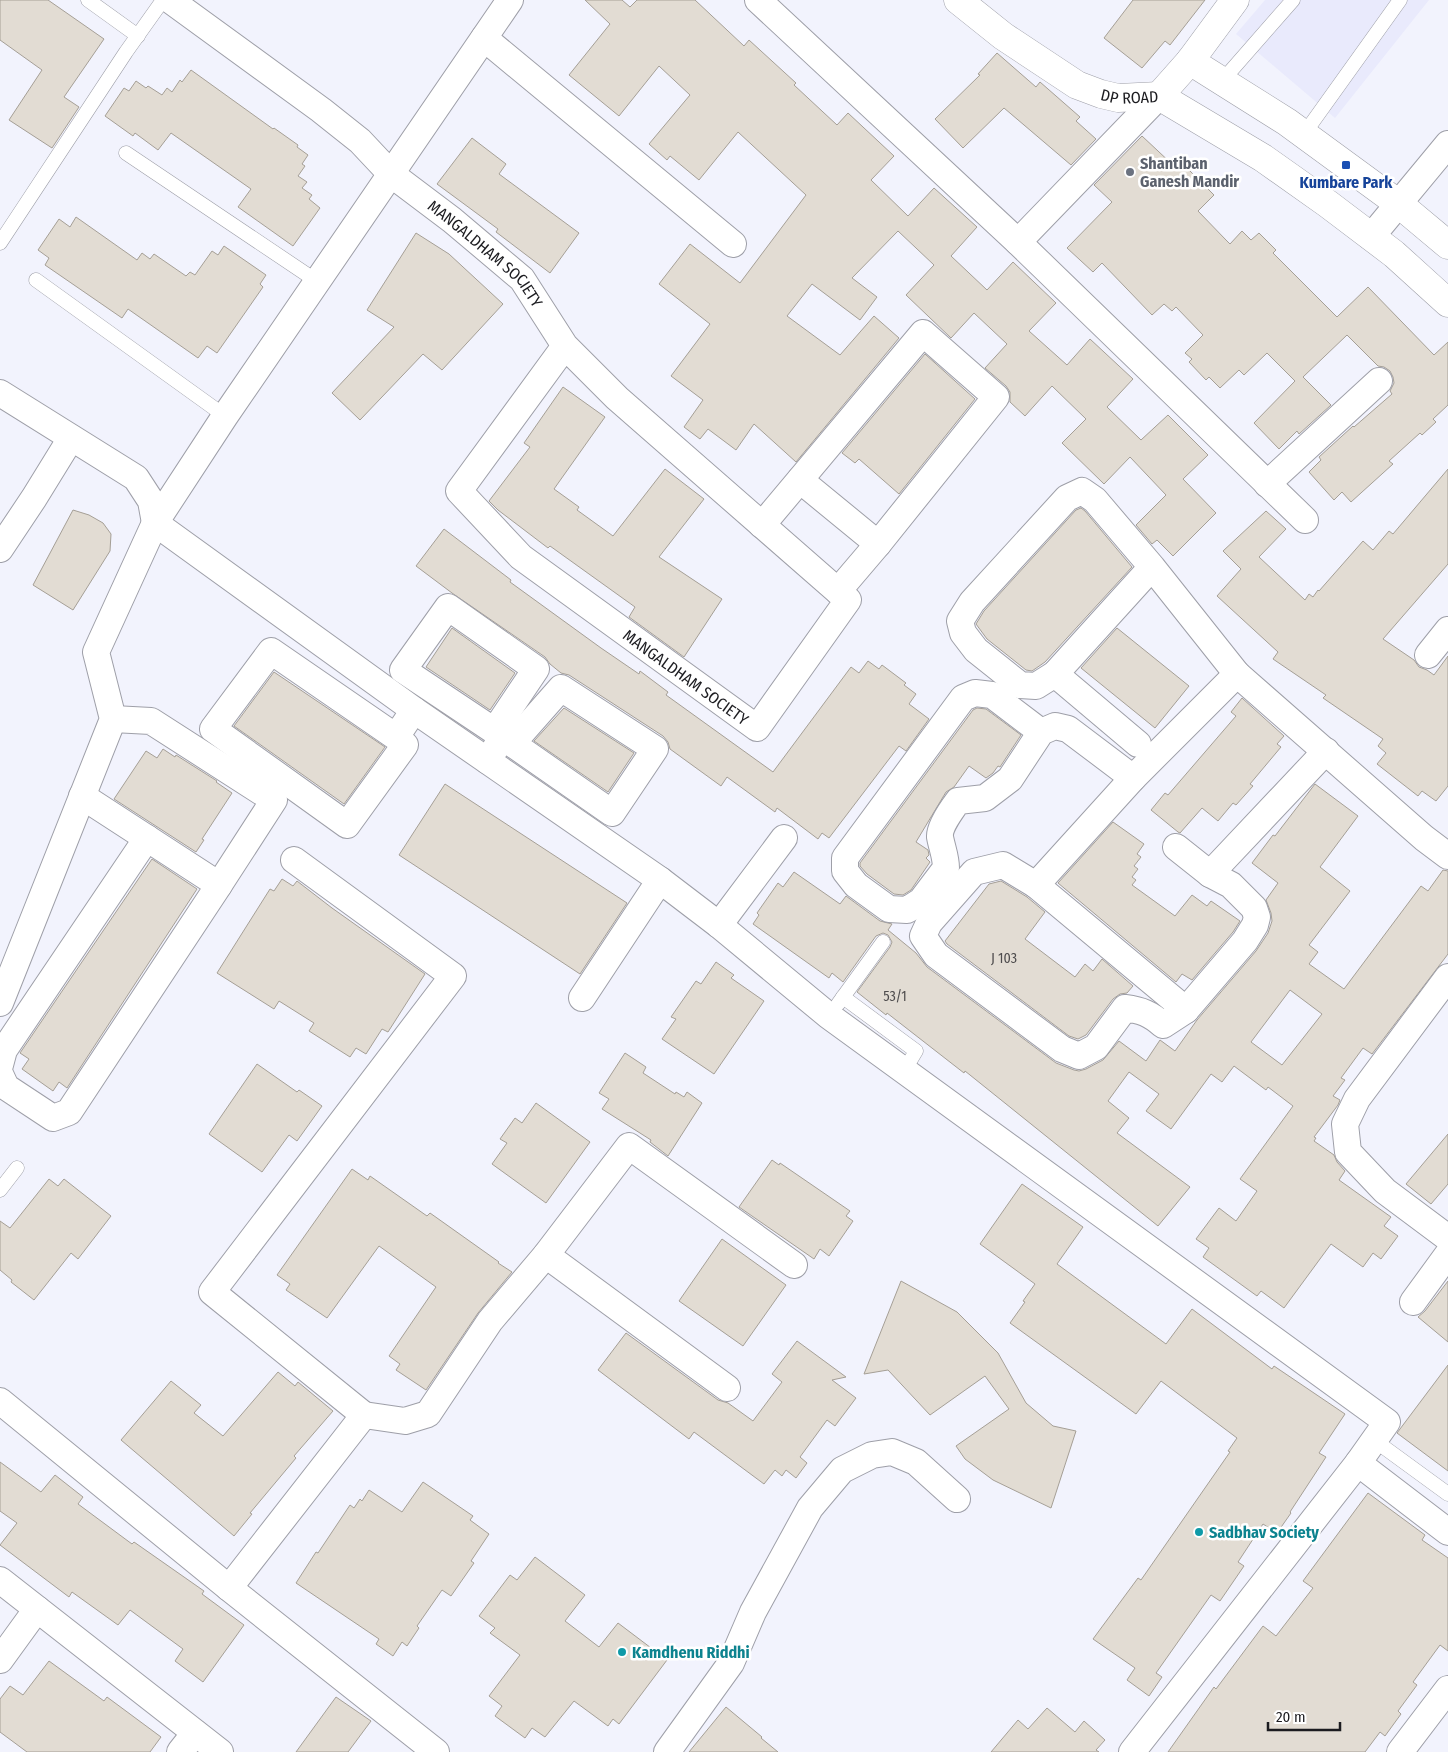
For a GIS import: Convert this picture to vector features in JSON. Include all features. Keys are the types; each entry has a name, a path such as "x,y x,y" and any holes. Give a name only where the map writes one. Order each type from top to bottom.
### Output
{"main road":[{"name":"DP ROAD","path":"958,0 1003,36 1077,85 1118,98 1159,96 1263,158 1394,254 1448,303"},
{"path":"1159,96 1190,61 1235,0"},
{"path":"1190,61 1304,134 1399,204 1448,245"}],"street":[{"name":"MANGALDHAM SOCIETY","path":"170,0 321,110 360,141 391,174 452,220 522,279 565,346 617,398 848,600 757,728 521,558 459,491 565,346"},
{"path":"0,1003 112,719 96,652 155,523 225,416 510,0"},
{"path":"758,0 1018,242 1305,520"},
{"path":"484,38 733,244"},
{"path":"1018,242 1159,96"},
{"path":"1371,237 1448,144"},
{"path":"762,525 923,333 996,397 838,591"},
{"path":"1267,484 1379,381"},
{"path":"0,394 136,478 151,501 155,523 414,710 498,744 612,813 655,750 561,688 517,738 498,744"},
{"path":"0,549 71,438"},
{"path":"800,480 878,544"},
{"path":"1152,567 1056,674 1036,686 1020,684 976,650 963,633 960,621 972,602 1067,498 1082,492 1095,500 1152,567 1237,674 1424,838 1448,856"},
{"path":"498,744 499,724 536,669 448,607 403,670 498,744 660,880 719,925 836,1007 904,1071 1387,1422 1358,1463 1132,1752"},
{"path":"1428,655 1448,630"},
{"path":"271,652 396,737 405,745 347,825 213,729 271,652"},
{"path":"1056,674 1138,744"},
{"path":"1036,885 1133,778 1237,674"},
{"path":"1041,732 992,695 975,693 963,698 845,858 845,871 856,884 889,909 907,910 921,901 946,868 946,856 940,834 949,814 958,801 985,798 1010,779 1041,732 1055,726 1068,729 1133,778"},
{"path":"396,737 414,710"},
{"path":"0,1074 6,1087 53,1118 69,1112 274,800 151,721 112,719"},
{"path":"1210,874 1326,752"},
{"path":"82,796 219,885"},
{"path":"0,1065 4,1050 147,838"},
{"path":"719,925 784,838"},
{"path":"1176,847 1210,874 1230,885 1254,908 1257,917 1255,925 1245,941 1186,1010 1164,1025 1154,1016 1140,1010 1125,1008 1096,1047 1079,1056 1062,1049 936,955 923,936 929,923 974,872 1003,865 1036,885 1186,1010"},
{"path":"294,860 453,976 212,1292 364,1415 405,1422 428,1414 490,1321 546,1255 629,1146 794,1265"},
{"path":"582,998 660,880"},
{"path":"1448,977 1357,1098 1346,1124 1348,1152 1385,1192 1448,1238"},
{"path":"1413,1302 1448,1254"},
{"path":"546,1255 727,1388"},
{"path":"0,1401 430,1750"},
{"path":"229,1588 364,1415"},
{"path":"667,1752 731,1663 753,1612 810,1508 842,1470 872,1455 892,1452 916,1462 958,1499"},
{"path":"1358,1463 1448,1532"},
{"path":"0,1580 37,1609 188,1742 220,1752"},
{"path":"0,1660 37,1609"},
{"path":"1400,1752 1448,1689"}],"lane":[{"path":"88,0 138,36"},
{"path":"0,243 126,52 163,0"},
{"path":"1222,81 1293,0"},
{"path":"1304,134 1400,0"},
{"path":"126,152 318,282"},
{"path":"36,280 225,416"},
{"path":"836,1007 883,942"},
{"path":"0,1190 17,1168"},
{"path":"1374,1440 1448,1494"}],"shaded area":[{"path":"1265,0 1429,0 1335,118 1236,34"}],"building":[{"path":"0,0 48,0 104,39 64,97 79,107 52,148 9,120 42,70 0,40"},
{"path":"585,0 622,0 630,7 637,0 695,0 744,46 749,40 796,83 794,85 837,125 848,113 894,156 871,180 908,216 934,188 977,227 951,256 987,290 1013,262 1056,303 1029,331 1067,365 1090,339 1133,379 1107,407 1141,440 1168,415 1208,455 1183,479 1216,513 1173,556 1157,540 1152,544 1136,525 1166,495 1130,457 1104,484 1062,443 1086,419 1052,386 1025,416 1010,402 1010,392 1006,386 985,368 1007,344 974,313 951,338 906,295 934,265 898,231 852,278 877,297 860,320 812,284 787,316 840,355 874,316 899,338 796,462 754,424 736,450 708,429 700,439 684,427 703,400 671,376 710,324 659,284 690,244 740,283 806,195 738,132 699,180 670,156 667,160 649,144 690,95 659,66 619,116 569,75 610,24"},
{"path":"1133,0 1205,0 1170,45 1165,41 1142,68 1104,38"},
{"path":"997,53 1036,87 1040,82 1080,117 1076,121 1096,139 1071,165 1004,108 963,148 935,119 980,75 978,74"},
{"path":"191,70 298,145 297,147 308,155 302,164 305,166 298,176 307,182 302,188 312,195 309,199 320,208 293,246 238,207 251,189 171,133 158,150 135,133 133,136 105,116 124,88 129,91 136,81 162,95 167,88 172,92 180,80 182,82"},
{"path":"1142,136 1174,166 1179,160 1214,195 1198,211 1230,244 1242,231 1251,240 1259,233 1276,250 1273,253 1337,317 1368,287 1434,355 1448,342 1448,405 1433,419 1436,422 1422,435 1420,433 1389,461 1393,464 1351,502 1342,492 1334,500 1309,472 1321,460 1319,457 1392,394 1390,391 1394,383 1390,371 1378,366 1347,335 1303,377 1331,405 1299,434 1297,431 1279,449 1254,423 1295,381 1267,353 1244,375 1239,370 1220,388 1209,377 1206,380 1189,362 1192,359 1185,353 1203,335 1176,307 1172,311 1164,304 1152,315 1102,263 1093,272 1067,248 1112,202 1094,185"},
{"path":"472,138 506,164 499,174 579,233 550,273 496,232 498,229 437,184"},
{"path":"76,217 137,260 142,253 150,259 154,254 186,276 190,272 195,275 212,251 218,255 224,246 266,275 260,284 263,287 217,353 207,346 198,358 128,309 122,318 45,265 49,258 38,250 59,219 70,227"},
{"path":"416,233 449,254 503,304 442,370 423,354 360,420 332,393 394,327 367,310"},
{"path":"925,354 975,399 899,494 859,459 855,463 842,453"},
{"path":"563,387 605,417 554,489 579,507 577,510 613,536 665,469 704,499 659,557 722,599 684,657 629,617 635,607 550,546 548,548 489,501 530,447 524,443"},
{"path":"1448,469 1448,564 1383,639 1414,660 1419,667 1434,675 1448,656 1448,786 1436,801 1422,791 1418,796 1377,764 1386,753 1378,746 1383,739 1323,698 1326,695 1273,659 1278,652 1217,596 1241,569 1223,551 1266,511 1286,529 1259,557 1305,600 1309,594 1313,597 1319,591 1363,541 1373,550 1389,531 1393,534"},
{"path":"1081,508 1132,567 1045,662 1032,671 1026,670 987,639 976,624 984,611 1076,510"},
{"path":"73,510 89,515 103,523 111,534 110,551 73,610 33,585"},
{"path":"444,529 511,580 510,582 639,674 640,671 668,692 666,695 773,772 851,667 859,673 868,661 879,669 882,665 906,683 904,685 916,694 909,704 929,719 906,751 899,746 829,838 822,833 818,839 777,808 775,812 727,777 721,786 670,749 668,742 663,736 569,675 561,673 545,657 416,566"},
{"path":"452,628 515,673 490,710 426,667"},
{"path":"1117,628 1189,686 1155,728 1081,668"},
{"path":"274,672 385,747 344,804 234,726"},
{"path":"1242,698 1284,736 1277,744 1281,747 1250,784 1253,786 1236,805 1233,803 1218,821 1202,808 1180,833 1151,810 1165,793 1168,795 1236,716 1231,712"},
{"path":"564,708 634,753 608,792 534,741"},
{"path":"977,708 986,709 1021,735 1000,767 998,766 993,773 986,778 969,766 954,787 946,792 916,842 928,850 929,855 926,858 930,862 911,890 903,895 894,894 867,874 860,866 860,863 973,710"},
{"path":"163,749 217,781 232,793 202,839 204,840 196,852 114,799 146,751 157,758"},
{"path":"445,784 627,903 580,974 399,855"},
{"path":"1315,784 1358,816 1320,867 1350,891 1309,945 1318,952 1309,964 1344,989 1421,886 1428,891 1443,870 1448,871 1448,954 1372,1054 1363,1048 1341,1078 1345,1080 1333,1096 1340,1100 1338,1105 1314,1137 1316,1138 1314,1141 1334,1155 1345,1171 1339,1180 1391,1217 1384,1226 1398,1236 1381,1259 1373,1253 1363,1267 1331,1244 1284,1308 1261,1291 1257,1296 1203,1257 1209,1248 1196,1239 1219,1208 1236,1221 1257,1191 1240,1179 1293,1106 1268,1087 1266,1090 1234,1066 1222,1082 1211,1074 1171,1129 1146,1111 1159,1094 1129,1072 1108,1101 1129,1118 1117,1133 1190,1187 1158,1226 965,1071 964,1073 857,992 890,947 892,942 888,935 883,933 876,936 843,982 832,973 829,978 753,924 759,915 757,913 778,883 783,887 794,872 840,904 846,896 880,921 892,924 888,930 916,953 927,967 1056,1063 1079,1071 1086,1069 1103,1060 1119,1041 1146,1061 1160,1040 1175,1051 1197,1020 1256,951 1268,933 1272,921 1266,900 1278,883 1252,863 1273,835 1275,836","holes":["1290,990 1322,1014 1282,1065 1251,1042"]},
{"path":"1113,822 1144,844 1137,854 1141,857 1134,866 1138,869 1132,877 1136,880 1132,885 1175,916 1192,895 1207,906 1211,901 1240,921 1233,932 1192,980 1182,974 1176,982 1058,883"},
{"path":"152,859 197,889 67,1088 59,1082 53,1091 22,1069 29,1059 20,1053"},
{"path":"282,879 293,886 297,881 425,974 388,1032 382,1029 366,1054 356,1048 350,1057 309,1031 314,1023 279,1001 274,1009 217,973 270,889 274,891"},
{"path":"1001,881 1027,897 1045,912 1025,939 1075,977 1085,964 1093,971 1102,959 1133,986 1127,993 1120,994 1113,999 1086,1035 1078,1039 1069,1036 945,941 989,884"},
{"path":"716,962 734,975 731,978 764,1001 714,1074 662,1039 676,1019 671,1017 696,981 701,984"},
{"path":"625,1053 646,1067 643,1073 675,1094 676,1092 684,1097 687,1092 702,1103 668,1156 650,1142 651,1140 602,1109 609,1099 599,1093"},
{"path":"257,1064 297,1092 299,1090 322,1106 297,1141 289,1135 262,1172 209,1134"},
{"path":"536,1103 590,1142 546,1203 492,1164 507,1143 500,1139 515,1118 522,1123"},
{"path":"1448,1134 1448,1184 1431,1204 1406,1184"},
{"path":"772,1160 779,1165 780,1163 850,1211 846,1216 853,1221 829,1256 820,1249 814,1259 739,1207"},
{"path":"352,1169 368,1180 370,1176 427,1216 430,1213 512,1272 478,1313 426,1390 396,1370 400,1364 389,1356 436,1287 379,1246 327,1318 286,1290 290,1284 277,1275"},
{"path":"49,1179 58,1186 64,1179 111,1216 78,1259 71,1253 34,1300 11,1282 12,1280 0,1270 0,1221 10,1228"},
{"path":"1022,1184 1083,1227 1057,1264 1166,1344 1192,1309 1272,1369 1274,1366 1345,1414 1319,1453 1326,1457 1291,1513 1277,1533 1263,1524 1238,1562 1244,1566 1220,1601 1211,1595 1156,1673 1162,1677 1149,1696 1127,1680 1135,1668 1093,1639 1138,1578 1141,1580 1230,1452 1228,1451 1237,1438 1161,1381 1136,1414 1010,1323 1035,1284 980,1244"},
{"path":"722,1239 786,1285 743,1346 679,1301"},
{"path":"901,1281 957,1312 998,1353 1026,1403 1053,1426 1076,1431 1051,1508 993,1480 965,1459 956,1446 1009,1409 985,1376 930,1415 888,1370 864,1374"},
{"path":"1448,1281 1448,1342 1418,1317 1425,1311"},
{"path":"626,1333 718,1400 728,1403 753,1421 782,1382 772,1374 797,1341 846,1377 832,1380 856,1398 835,1426 827,1420 800,1457 807,1463 796,1478 786,1470 782,1476 775,1470 764,1484 694,1432 689,1439 598,1370"},
{"path":"1448,1365 1448,1471 1397,1433"},
{"path":"278,1372 295,1386 298,1382 333,1411 294,1456 296,1458 250,1513 252,1514 234,1536 121,1440 171,1381 201,1405 194,1413 223,1436"},
{"path":"0,1462 41,1492 55,1475 83,1497 78,1504 132,1544 134,1542 204,1591 202,1594 244,1625 203,1682 175,1661 183,1649 130,1610 118,1625 72,1592 69,1597 0,1545 17,1523 0,1511"},
{"path":"423,1482 473,1516 470,1520 489,1534 471,1561 474,1563 451,1596 442,1590 417,1626 419,1628 407,1646 402,1642 393,1656 376,1644 379,1639 296,1583 350,1505 354,1508 360,1499 362,1501 369,1490 402,1512"},
{"path":"1368,1493 1425,1535 1422,1540 1448,1558 1448,1651 1440,1645 1413,1682 1417,1685 1398,1711 1401,1714 1385,1736 1380,1732 1365,1752 1168,1752 1214,1687 1216,1689 1263,1626 1276,1636 1313,1588 1303,1581"},
{"name":"Kamdhenu Riddhi","path":"535,1557 585,1595 565,1621 599,1647 618,1623 667,1660 619,1724 613,1719 608,1726 574,1701 545,1737 532,1728 525,1738 495,1716 502,1706 489,1696 520,1655 490,1633 495,1628 479,1616 510,1575 517,1580"},
{"path":"49,1661 104,1701 107,1697 161,1737 150,1752 27,1752 0,1732 0,1699 10,1686 23,1695"},
{"path":"336,1697 371,1721 348,1752 296,1752"},
{"path":"726,1707 762,1737 778,1752 689,1752"},
{"path":"1047,1708 1075,1732 1084,1721 1105,1740 1096,1750 1099,1752 991,1752 1018,1720 1028,1729"}],"place":[{"name":"Kumbare Park","path":"1346,165"},
{"name":"Shantiban Ganesh Mandir","path":"1130,172"},
{"name":"Sadbhav Society","path":"1199,1532"},
{"name":"Kamdhenu Riddhi","path":"622,1652"}]}
